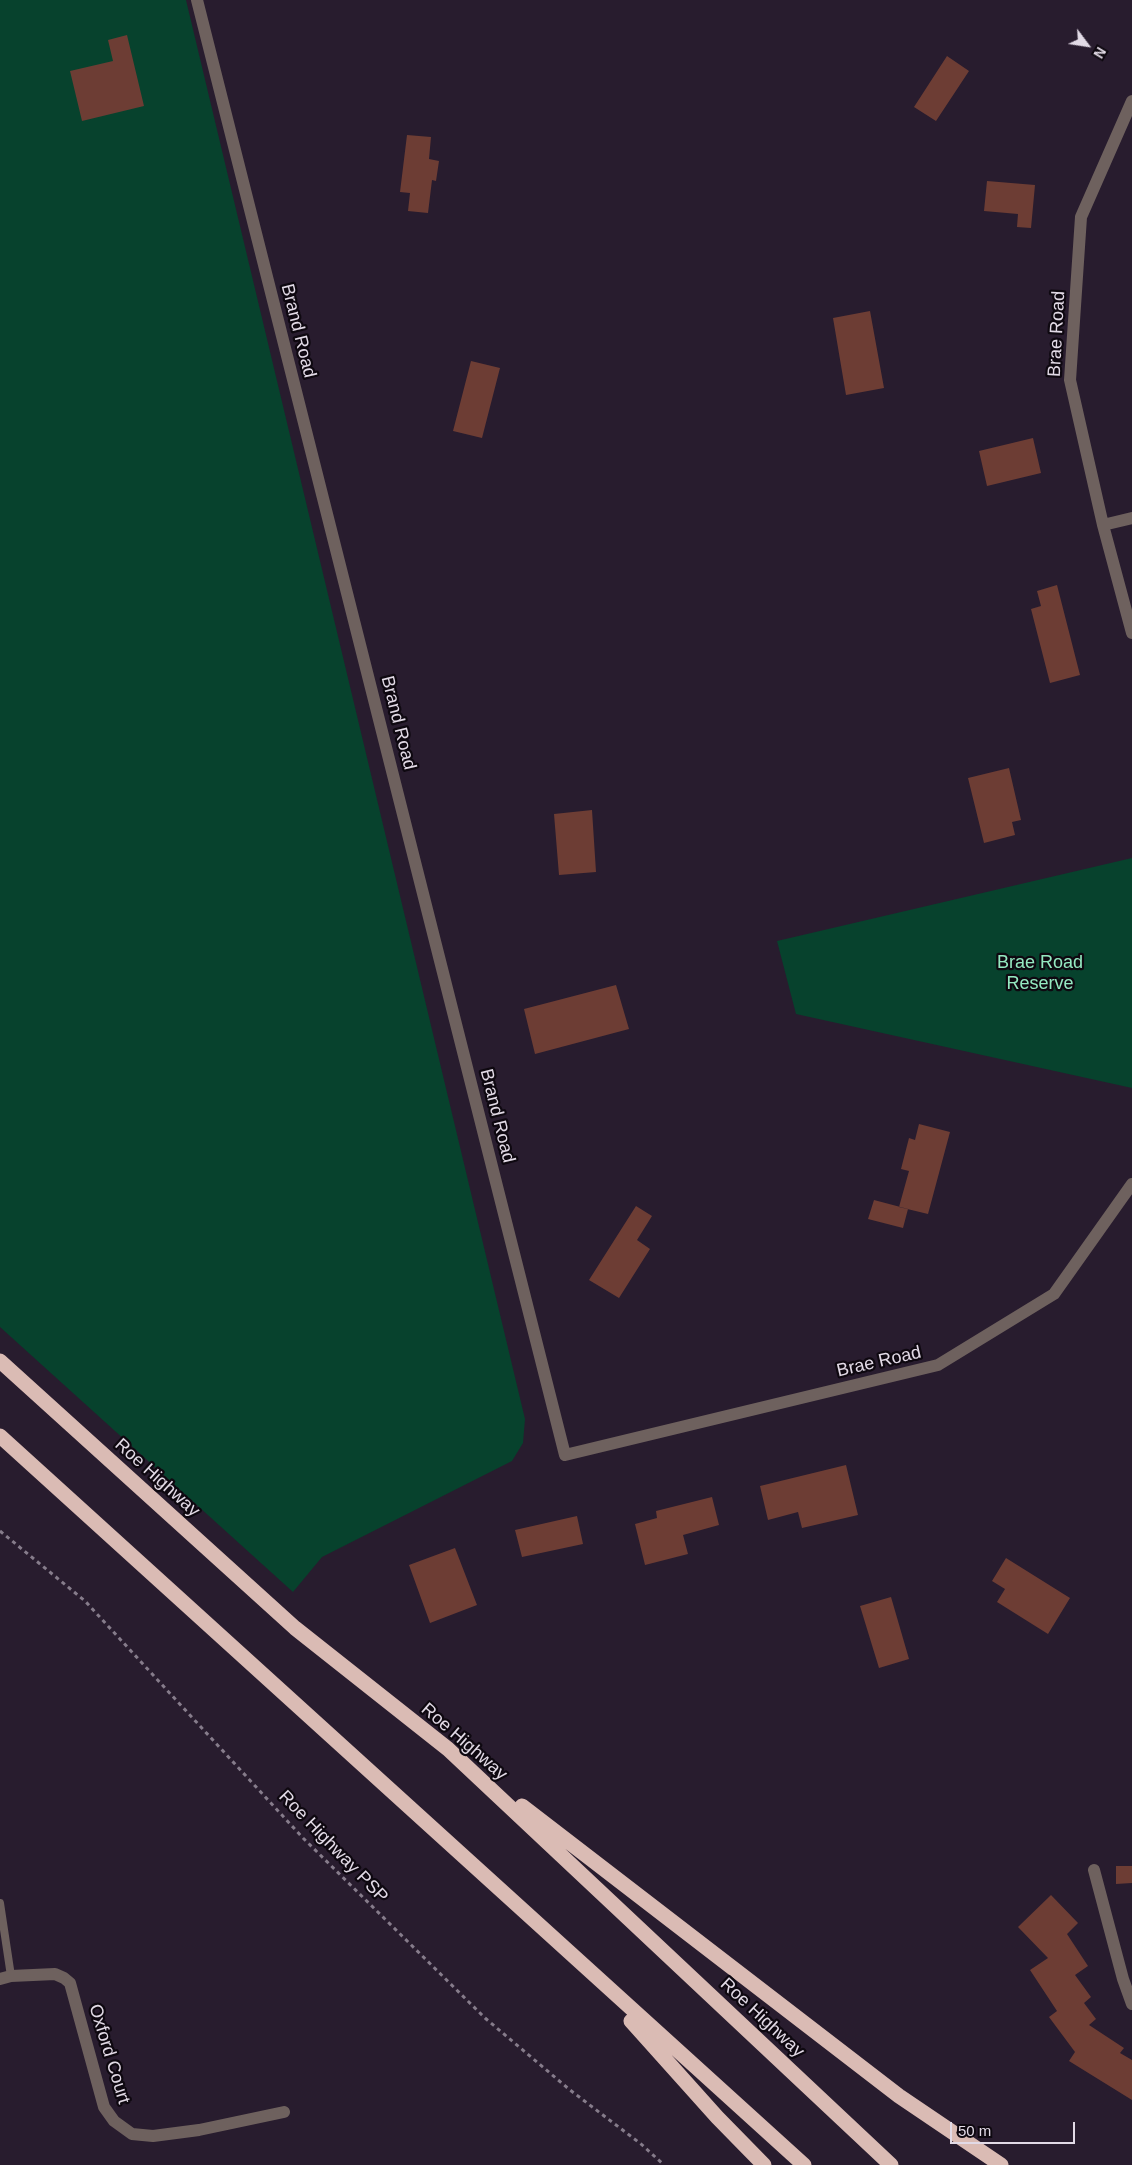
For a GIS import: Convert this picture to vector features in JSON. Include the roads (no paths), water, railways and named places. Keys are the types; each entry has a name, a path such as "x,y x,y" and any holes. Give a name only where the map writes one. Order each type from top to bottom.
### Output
{"highway":[{"name":"Roe Highway","path":"0,1361 296,1628 448,1749 891,2165"},
{"path":"0,1436 580,1964 804,2165"},
{"path":"448,1749 899,2096 1001,2165"},
{"path":"580,1964 710,2110 764,2165"}],"street":[{"name":"Brand Road","path":"197,0 565,1455"},
{"name":"Brae Road","path":"1132,101 1081,217 1070,380 1103,525 1132,633"},
{"path":"1103,525 1132,518"},
{"name":"Brae Road","path":"565,1455 938,1366 1054,1294 1132,1184"},
{"path":"1094,1870 1123,1979 1132,2004"},
{"name":"Oxford Court","path":"6,1978 54,1974 70,1983 104,2108 114,2121 132,2134 153,2136 199,2130 284,2112"}],"lane":[{"path":"0,1903 6,1978"}],"park label":[{"name":"Brae Road Reserve","path":"1040,973"}]}
